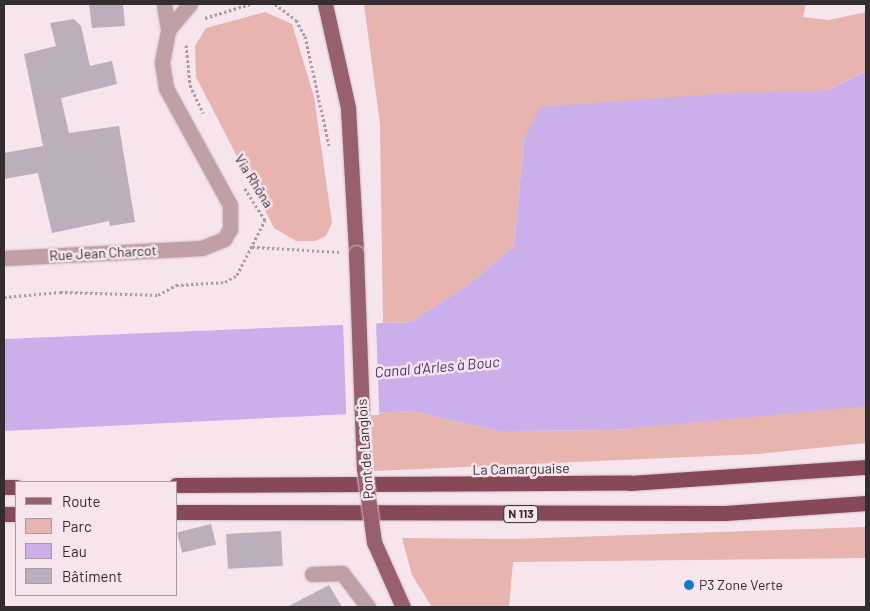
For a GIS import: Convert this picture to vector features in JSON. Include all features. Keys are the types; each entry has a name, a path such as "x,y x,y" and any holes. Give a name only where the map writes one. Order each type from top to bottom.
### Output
{"highway":[{"name":"La Camarguaise","path":"178,485 630,483 866,467"},
{"name":"N 113","path":"178,512 725,513 866,503"}],"main road":[{"name":"Pont de Langlois","path":"326,4 348,108 348,253 364,468 374,542 403,607"}],"street":[{"path":"164,4 168,30"},
{"path":"168,30 190,4"},
{"name":"Rue Jean Charcot","path":"4,256 202,248 224,239 231,223 230,205 166,88 162,62 168,30"},
{"path":"312,574 342,573 368,607"}],"path":[{"path":"201,21 208,15 250,4"},
{"path":"275,4 296,20 305,36 328,127 330,156"},
{"path":"186,42 190,85 207,121"},
{"name":"Via Rhôna","path":"4,298 60,292 158,295 176,285 225,282 237,275 264,220 238,178"},
{"path":"339,243 348,253"},
{"path":"252,247 348,253"}],"green space":[{"path":"364,4 806,4 803,17 829,20 866,12 866,71 826,91 581,104 524,139 514,246 472,282 411,322 383,323 380,124"},
{"path":"265,12 292,24 314,97 332,223 326,236 315,241 296,241 274,228 196,77 195,46 206,28"},
{"path":"866,405 866,443 758,454 374,471 371,413 413,411 498,431 614,430"},
{"path":"866,527 866,558 513,562 509,607 432,607 412,575 402,538 513,539"}],"water":[{"name":"Canal d'Arles à Bouc","path":"866,71 866,406 614,430 498,431 413,411 4,431 4,339 411,322 472,282 514,246 524,139 540,107 730,93 826,91"}],"pier":[{"path":"376,321 379,415 346,416 343,322"}],"building":[{"path":"89,4 123,4 125,26 92,28"},
{"path":"74,19 81,26 90,66 112,61 117,84 61,98 69,133 119,126 135,222 110,226 109,221 52,233 38,173 4,179 4,153 43,146 24,54 56,46 50,23"},
{"path":"211,524 216,544 182,553 178,532"},
{"path":"281,531 283,566 228,569 226,534"},
{"path":"329,585 342,607 287,607"}],"place":[{"name":"P3 Zone Verte","path":"689,585"}]}
